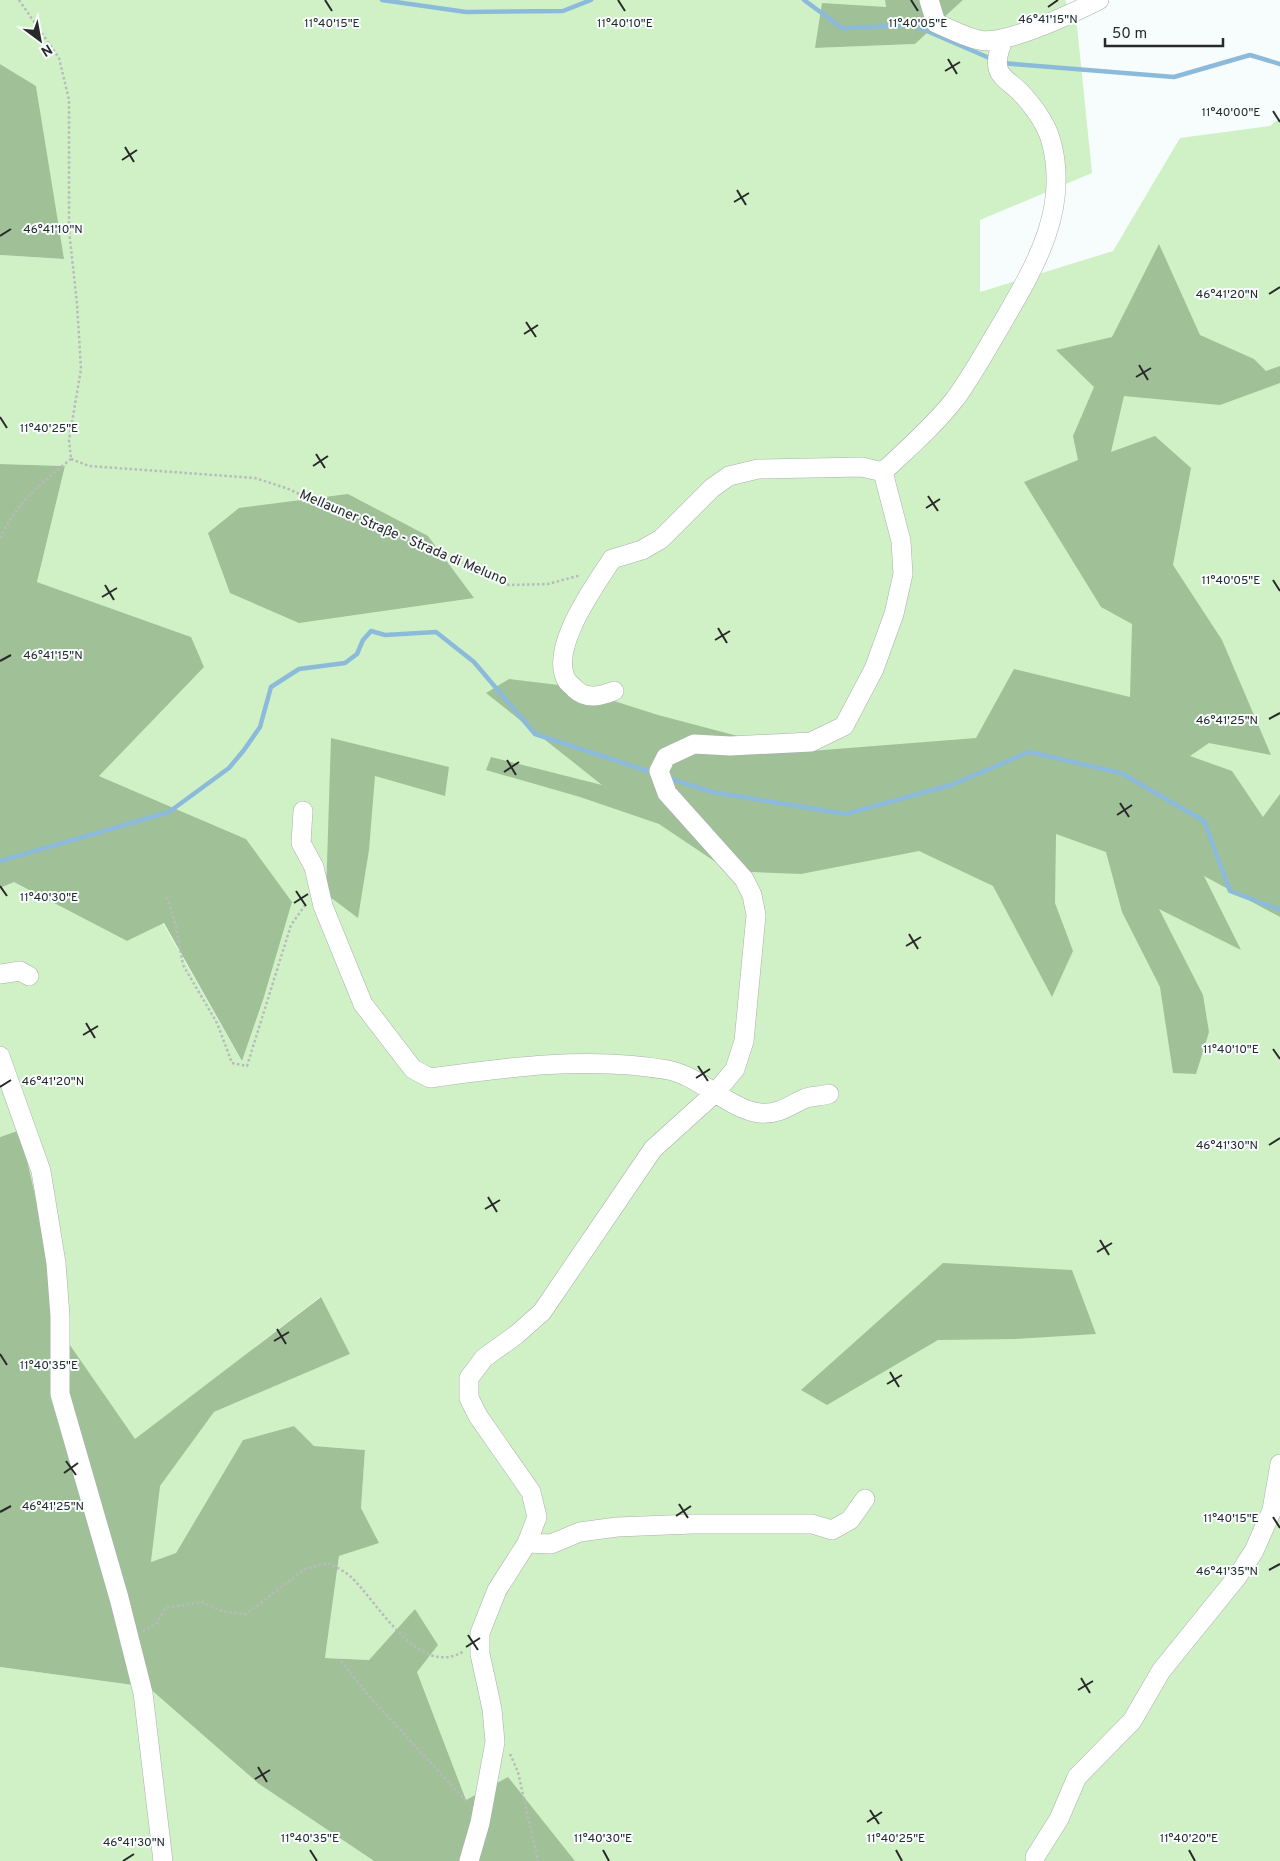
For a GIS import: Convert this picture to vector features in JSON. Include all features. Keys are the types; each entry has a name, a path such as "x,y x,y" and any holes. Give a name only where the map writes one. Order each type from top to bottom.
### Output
{"street":[{"path":"929,0 936,23 980,41 1000,52"},
{"path":"1000,52 1046,24 1099,0"},
{"path":"883,472 932,426 972,376 1030,276 1043,250 1049,229 1055,196 1055,163 1050,140 1038,115 1020,92 1001,74 1000,52"},
{"path":"614,691 597,697 578,691 566,680 562,660 570,629 612,559 642,550 661,539 712,488 729,476 758,469 862,467 883,472"},
{"path":"469,1861 480,1823 495,1742 492,1709 480,1654 480,1633 497,1590 527,1543 536,1517 531,1492 478,1416 468,1398 469,1378 484,1358 516,1335 542,1312 653,1149 716,1092 735,1069 744,1041 756,915 752,895 744,879 667,793 662,779 666,757 694,744 730,746 811,742 844,726 874,669 894,614 903,574 901,541 883,472"},
{"path":"303,811 301,843 314,867 324,906 363,1004 413,1069 430,1078 553,1064 631,1065 670,1070 716,1092 724,1100 760,1113 787,1110 806,1098 829,1094"},
{"path":"0,974 20,970 29,976"},
{"path":"0,1056 41,1171 56,1263 60,1316 60,1394 127,1629 143,1693 163,1861"},
{"path":"1035,1857 1055,1827 1077,1777 1132,1721 1161,1671 1246,1564 1265,1529 1272,1510 1280,1464"},
{"path":"527,1543 551,1544 580,1532 665,1525 812,1524 832,1530 850,1520 864,1499"}],"path":[{"path":"0,538 12,515 42,482 71,459 69,440 81,369 77,304 69,230 69,100 59,58 19,0"},
{"name":"Mellauner Straße - Strada di Meluno","path":"71,459 90,466 255,478 286,488 342,513 400,535 462,562 476,572 509,585 548,584 583,574"},
{"path":"167,897 176,926 183,965 217,1023 232,1063 246,1066 291,925 306,903 324,906"},
{"path":"127,1629 143,1632 156,1623 165,1608 202,1602 222,1612 246,1614 305,1569 328,1563 351,1577 378,1611 416,1648 434,1657 454,1657 469,1648 480,1633"},
{"path":"341,1661 368,1695 467,1802 480,1823"},
{"path":"495,1742 504,1746 518,1772 538,1861"}],"green space":[{"path":"0,0 885,0 886,7 816,48 915,44 963,0 1065,0 1077,26 1092,173 980,220 980,292 1113,251 1180,138 1270,126 1280,118 1280,1861 575,1861 508,1778 466,1800 417,1672 416,1609 369,1660 325,1658 339,1556 378,1542 361,1508 365,1450 314,1446 294,1426 243,1440 176,1553 151,1562 159,1486 214,1412 350,1354 320,1297 135,1440 70,1345 20,1130 0,1137 0,888 14,881 127,941 163,923 242,1061 263,1000 246,839 99,776 191,637 37,582 65,466 0,464 0,255 63,259 36,86 0,64"},
{"path":"885,0 963,0 915,44 815,48 822,3 886,7"},
{"path":"0,64 36,86 64,259 0,255"},
{"path":"1159,244 1200,335 1254,359 1266,371 1280,366 1280,383 1220,405 1124,396 1111,452 1155,436 1191,468 1173,565 1222,640 1271,755 1209,743 1190,756 1232,771 1263,817 1280,794 1280,917 1204,876 1241,950 1159,909 1203,995 1209,1032 1196,1074 1173,1073 1160,987 1122,912 1106,852 1056,834 1055,903 1073,951 1052,997 993,886 919,851 801,874 729,871 659,824 580,797 486,770 491,757 602,785 486,693 509,679 567,686 658,715 798,752 976,738 1014,669 1130,697 1132,624 1101,607 1024,482 1078,460 1073,436 1094,387 1056,350 1112,337"},
{"path":"0,464 65,466 37,582 191,637 204,667 99,776 246,839 292,902 263,1000 242,1061 164,923 127,941 14,882 0,888"},
{"path":"348,494 428,536 474,598 299,623 230,593 208,533 239,508"},
{"path":"331,738 449,767 445,796 375,776 369,850 358,918 326,894"},
{"path":"20,1130 70,1345 135,1439 321,1297 350,1354 214,1412 160,1486 151,1562 176,1553 243,1440 294,1426 314,1446 365,1450 361,1508 379,1543 339,1556 325,1658 369,1660 415,1609 438,1645 417,1672 466,1800 508,1777 575,1861 374,1861 259,1784 148,1687 0,1667 0,1137"},
{"path":"943,1263 1072,1270 1096,1334 1016,1339 938,1340 827,1405 801,1390"},
{"path":"0,1667 148,1687 259,1784 374,1861 0,1861"}],"waterway":[{"path":"382,0 466,12 563,11 591,0"},
{"path":"804,0 842,28 913,25 994,60"},
{"path":"1001,63 1174,77 1250,55 1280,64"},
{"path":"0,861 169,812 229,768 244,750 260,727 271,687 299,669 345,663 357,654 363,640 371,631 385,635 436,632 474,662 535,734 654,773"},
{"path":"668,778 712,792 846,814 954,784 1029,752 1121,773 1204,821 1230,891 1280,910"}]}
